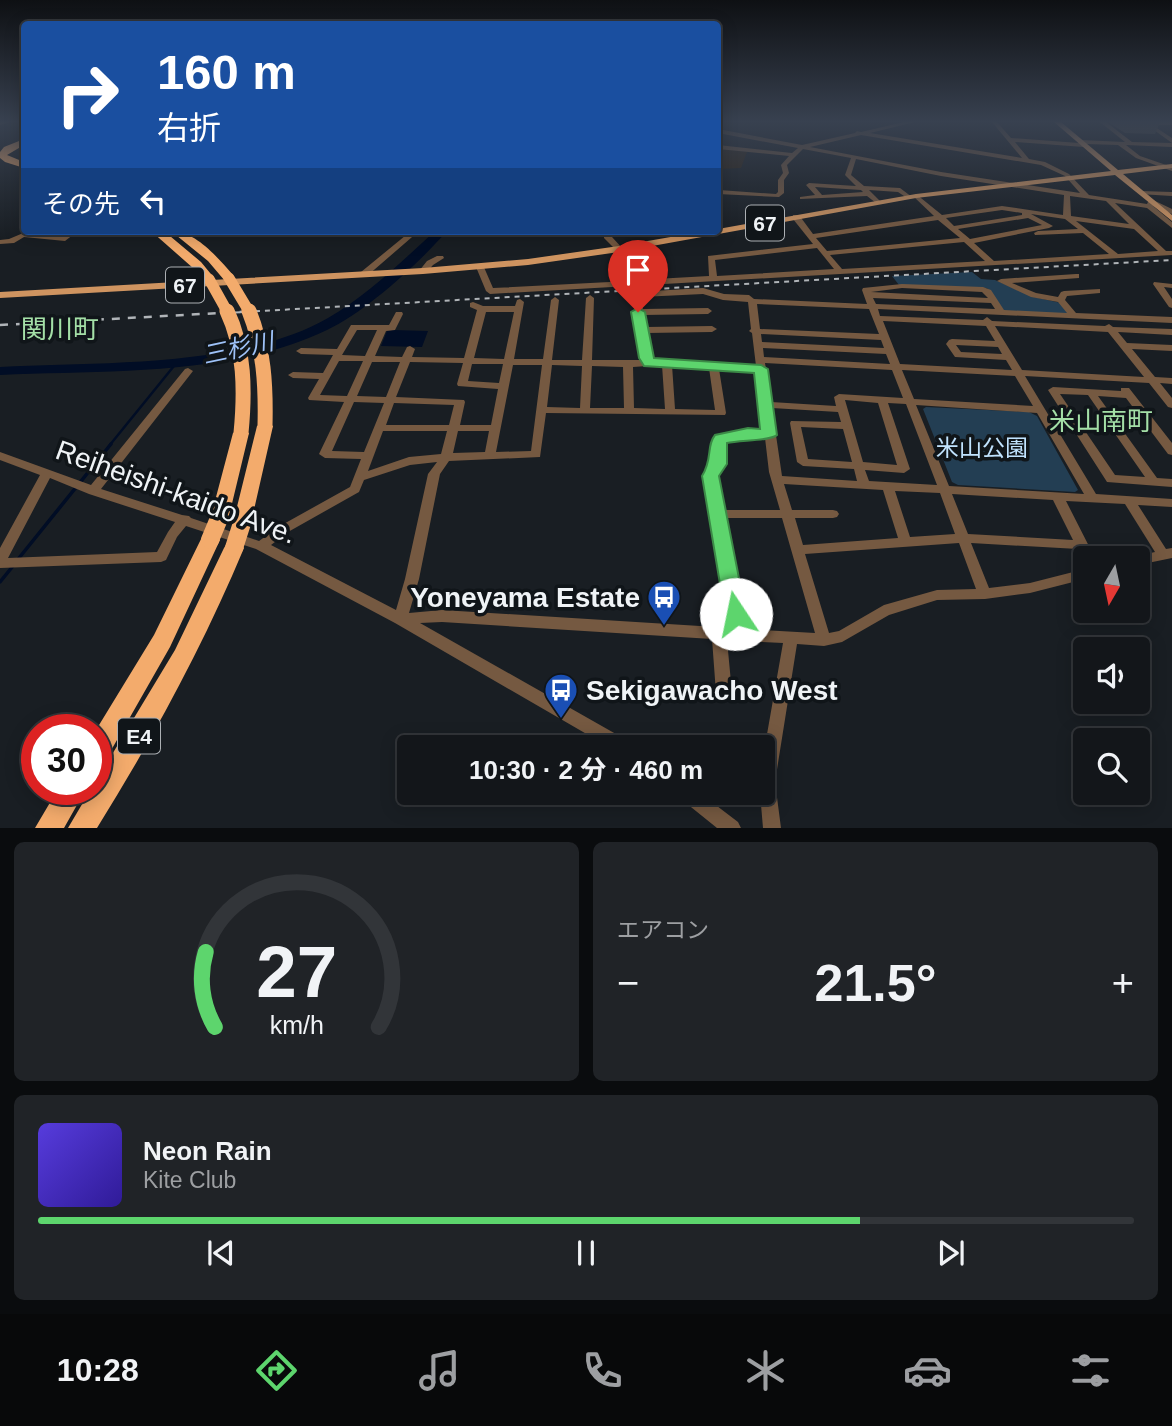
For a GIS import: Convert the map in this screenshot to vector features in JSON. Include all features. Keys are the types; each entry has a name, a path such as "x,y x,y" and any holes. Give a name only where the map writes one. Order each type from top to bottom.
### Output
{"highway":[{"name":"E4","path":"81,828 160,700 192,642 234,548 265,426 266,379 259,338 246,304 229,278 212,259 174,236"},
{"name":"E4","path":"112,726 162,641 210,540 220,516 241,433 245,394 242,354 232,318 209,279 174,236"},
{"path":"48,828 63,805"}],"main road":[{"path":"1102,161 1150,204 1160,208 1172,219"},
{"name":"67","path":"721,231 912,197 1170,167"},
{"name":"67","path":"0,295 480,267 619,249 699,235"}],"street":[{"path":"721,192 780,195 781,180 786,173 784,165 788,161"},
{"path":"853,161 848,175 878,202"},
{"path":"874,161 1005,185 1150,204 1172,212"},
{"path":"1031,161 1050,164 1087,197"},
{"path":"1150,161 1170,167"},
{"path":"820,197 810,185 900,190 942,219 990,261"},
{"path":"1141,193 1172,194"},
{"path":"802,198 869,194"},
{"path":"1067,194 1067,217"},
{"path":"1107,200 1168,253"},
{"path":"1150,204 1172,226"},
{"path":"813,236 942,219 998,208 1136,227"},
{"path":"713,279 711,258 967,241 1049,226 1016,210"},
{"path":"952,228 1028,216"},
{"path":"1067,217 1113,253"},
{"path":"796,218 841,272"},
{"path":"1005,234 1084,231"},
{"path":"0,242 21,235"},
{"path":"40,235 65,239 70,235"},
{"path":"367,274 411,235"},
{"path":"608,235 619,249 634,283"},
{"path":"480,267 490,291 841,272 1113,253 1168,253"},
{"path":"419,271 440,258"},
{"path":"1076,275 1001,281 1034,295 1063,297 1097,292"},
{"path":"1051,279 1074,316"},
{"path":"1172,286 1157,284 1172,305"},
{"path":"649,362 646,358 636,295 703,291 723,297 749,298 752,301 1172,320"},
{"path":"985,594 868,295 994,300 1002,313"},
{"path":"585,411 590,298"},
{"path":"358,478 409,461 536,454 555,300"},
{"path":"752,301 754,331 777,480 824,640"},
{"path":"490,456 496,428 509,361 519,306 478,307 462,384 504,386"},
{"path":"638,312 708,311"},
{"path":"982,312 1093,499"},
{"path":"398,314 392,328 354,327 313,398 460,402 446,457 434,474 412,579 400,619 442,616 824,640 842,636 884,611 937,595 985,594 1030,588 1073,577"},
{"path":"1100,317 1172,405"},
{"path":"877,318 1172,332"},
{"path":"366,456 325,454 383,328"},
{"path":"641,330 712,329"},
{"path":"754,331 884,337"},
{"path":"1001,344 951,344 958,355 1009,357"},
{"path":"757,345 890,351"},
{"path":"1124,346 1172,348"},
{"path":"301,351 370,359 407,354 468,361 896,367 1172,381"},
{"path":"261,546 284,529 355,489 407,354"},
{"path":"667,362 670,412"},
{"path":"628,364 629,411"},
{"path":"542,410 721,414 714,366"},
{"path":"91,490 188,370"},
{"path":"293,375 325,376"},
{"path":"1115,378 1172,452"},
{"path":"1129,395 1053,390 1111,479 1172,483"},
{"path":"1091,393 1154,482"},
{"path":"864,485 839,397 1040,410"},
{"path":"848,426 795,423 803,462 904,469 881,400"},
{"path":"765,405 842,409"},
{"path":"378,428 496,428"},
{"path":"740,635 710,476 719,464 718,442 728,436 748,433 769,435"},
{"name":"Reiheishi-kaido Ave.","path":"0,456 91,490 261,546 400,619 603,735"},
{"path":"47,474 1,562 161,557 172,535 185,519"},
{"path":"777,480 1172,503"},
{"path":"888,486 905,542"},
{"path":"798,550 964,538 1082,545 1058,496"},
{"path":"1129,501 1167,553"},
{"path":"718,514 833,514"},
{"path":"719,634 723,693"},
{"path":"772,828 767,782 791,639"},
{"path":"702,805 732,828"}],"shaded area":[{"path":"721,161 744,161 741,168 721,169"},
{"path":"387,331 428,331 422,347 381,346"}],"green space":[{"path":"972,272 981,279 995,280 1034,297 1061,303 1070,314 1004,311 987,288 899,285 892,276"},
{"name":"米山公園","path":"923,409 1029,412 1037,416 1078,490 1075,492 958,485 952,482"}],"waterway":[{"name":"三杉川","path":"0,371 121,366 207,358 287,341 322,327 356,306 408,264 437,235"},
{"path":"109,446 178,361"},
{"path":"19,558 111,444"},
{"path":"0,582 13,566"}],"railway":[{"path":"225,313 1172,260"},
{"path":"0,325 257,311"}],"place":[{"name":"Yoneyama Estate","path":"664,627"},
{"name":"Sekigawacho West","path":"561,720"}],"district":[{"name":"関川町","path":"60,329"},
{"name":"米山南町","path":"1101,421"}],"route":[{"path":"638,312 649,362 761,369 769,435 748,433 721,439 718,442 719,464 710,476 736,614"}]}
